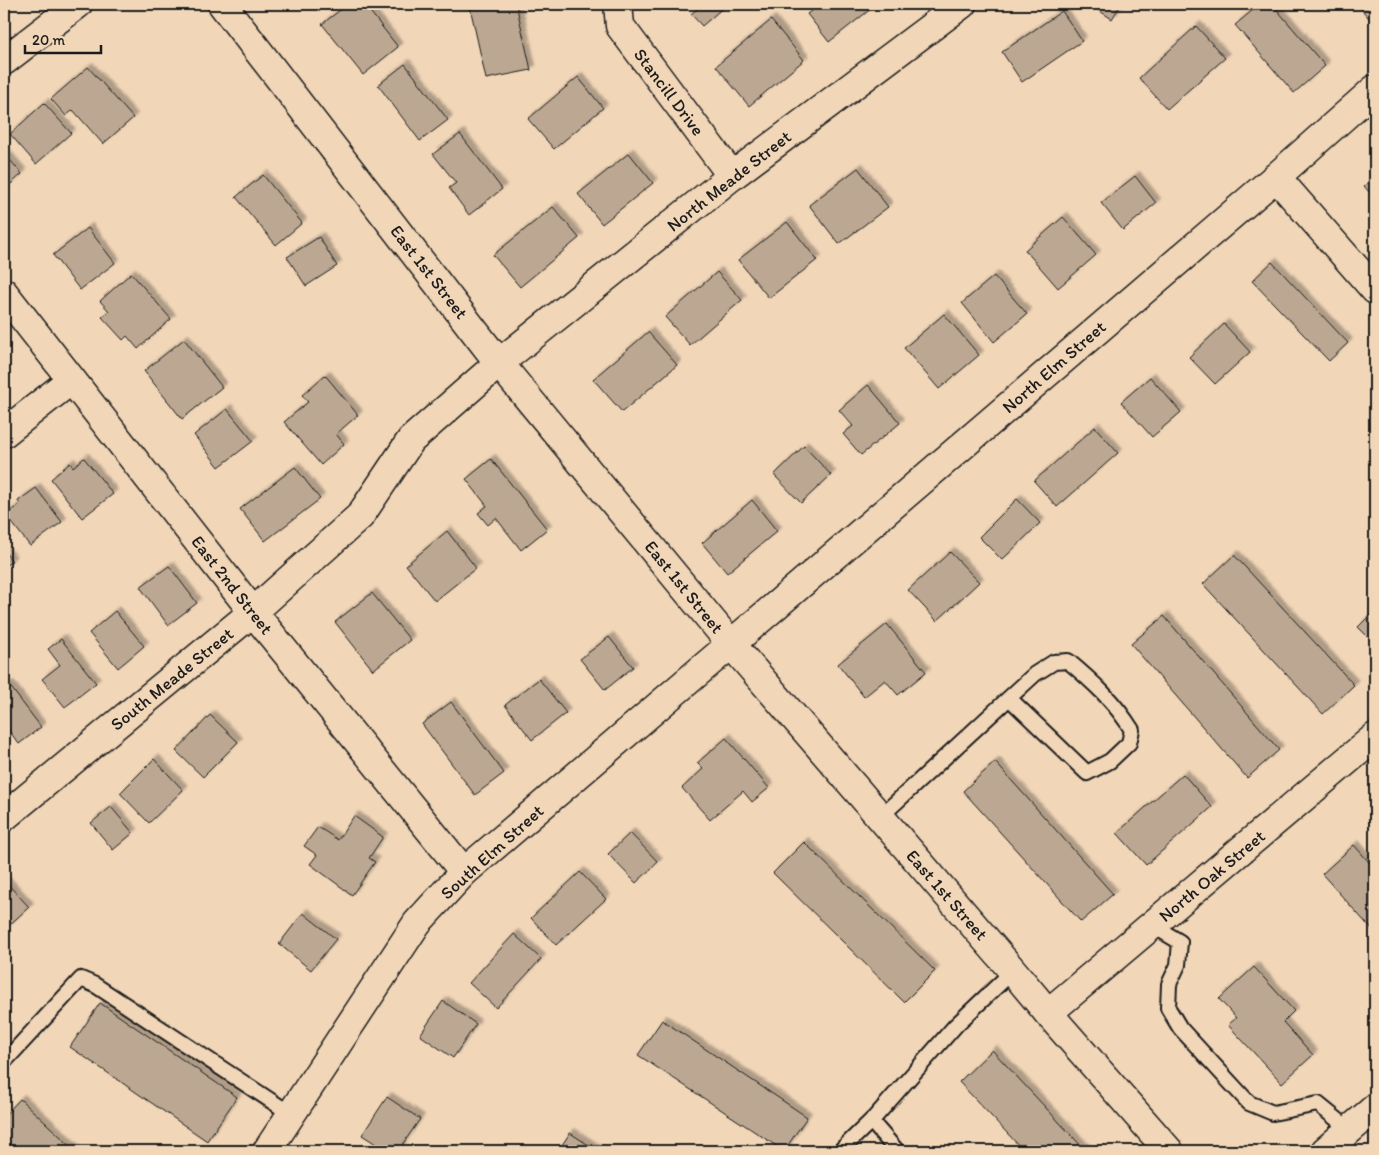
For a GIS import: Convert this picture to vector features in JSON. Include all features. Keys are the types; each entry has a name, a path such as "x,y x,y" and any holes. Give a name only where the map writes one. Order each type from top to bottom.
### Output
{"street":[{"path":"4,61 78,4"},
{"name":"East 1st Street","path":"222,4 499,363 731,644 1169,1151"},
{"name":"Stancill Drive","path":"618,4 620,26 732,176"},
{"name":"North Meade Street","path":"499,363 732,176 962,4"},
{"name":"North Elm Street","path":"731,644 1276,177 1375,89"},
{"path":"1276,177 1375,290"},
{"name":"East 2nd Street","path":"4,293 253,612 464,872"},
{"name":"South Meade Street","path":"4,817 253,612 360,516 411,440 499,363"},
{"path":"4,433 71,380"},
{"name":"South Elm Street","path":"267,1151 417,923 464,872 731,644"},
{"name":"North Oak Street","path":"1048,1013 1375,738"},
{"path":"1325,1151 1375,1108"}],"lane":[{"path":"880,817 1035,674 1054,662 1068,661 1122,712 1132,730 1129,743 1110,761 1087,773 1009,698"},
{"path":"1152,925 1180,942 1178,965 1169,984 1168,1008 1180,1028 1249,1103 1273,1113 1318,1104 1350,1130"},
{"path":"840,1151 871,1121 956,1025 1013,971"},
{"path":"4,1062 81,979 95,986 291,1114"},
{"path":"871,1121 896,1151"}],"building":[{"path":"348,4 364,4 398,47 363,75 322,24"},
{"path":"485,4 516,4 531,70 486,79 470,7"},
{"path":"692,4 727,4 702,26 691,14 697,9"},
{"path":"820,4 877,4 829,42 807,14"},
{"path":"1089,4 1121,4 1112,19"},
{"path":"1260,4 1272,4 1325,66 1294,93 1235,25"},
{"path":"1357,4 1375,4 1375,22 1373,23"},
{"path":"1062,11 1082,41 1022,82 1002,52"},
{"path":"771,20 804,60 749,106 716,66"},
{"path":"1196,26 1225,58 1167,109 1139,78"},
{"path":"405,64 448,120 420,141 378,85"},
{"path":"88,67 133,118 103,144 73,110 66,116 51,99"},
{"path":"578,77 603,108 554,149 528,119"},
{"path":"44,103 71,133 36,164 10,134"},
{"path":"460,134 502,189 469,215 449,188 456,183 433,154"},
{"path":"4,153 22,174 4,190"},
{"path":"629,153 653,183 602,224 578,194"},
{"path":"858,168 888,207 839,244 809,205"},
{"path":"263,175 302,223 276,245 236,197"},
{"path":"1135,176 1156,203 1123,230 1101,203"},
{"path":"1375,177 1375,199 1364,186"},
{"path":"553,207 579,238 520,287 493,255"},
{"path":"1063,217 1096,255 1058,288 1025,250"},
{"path":"787,222 817,260 769,298 738,260"},
{"path":"88,228 115,263 80,290 53,255"},
{"path":"319,237 337,266 306,286 287,257"},
{"path":"1272,262 1348,343 1329,361 1252,281"},
{"path":"717,272 742,300 690,345 665,317"},
{"path":"131,273 171,319 138,349 127,336 123,340 102,317 109,311 100,301"},
{"path":"994,276 1027,314 994,342 962,303"},
{"path":"944,314 979,355 939,389 904,348"},
{"path":"1224,324 1250,352 1215,384 1189,357"},
{"path":"648,332 677,365 622,412 593,379"},
{"path":"184,339 222,387 182,419 144,371"},
{"path":"325,375 358,415 336,434 344,444 321,465 284,422 308,402 302,395"},
{"path":"1150,377 1181,412 1152,437 1121,402"},
{"path":"868,385 900,423 861,455 843,434 853,426 839,410"},
{"path":"227,409 253,441 219,467 194,435"},
{"path":"1095,427 1118,453 1057,507 1034,481"},
{"path":"804,446 831,475 801,503 774,475"},
{"path":"84,458 113,494 82,518 51,479 70,463 73,467"},
{"path":"491,459 547,529 521,550 496,518 488,525 478,513 487,506 466,479"},
{"path":"295,467 320,499 265,541 240,509"},
{"path":"36,488 62,522 30,546 6,515 20,504 18,501"},
{"path":"1017,499 1040,523 1002,560 979,537"},
{"path":"752,500 777,531 727,573 702,543"},
{"path":"447,531 476,568 435,601 406,565"},
{"path":"4,551 12,561 4,567"},
{"path":"950,552 979,582 937,621 908,590"},
{"path":"1234,555 1354,685 1323,714 1203,584"},
{"path":"169,566 197,603 168,625 140,587"},
{"path":"372,593 410,640 373,670 335,622"},
{"path":"1375,610 1375,644 1358,627"},
{"path":"115,611 144,646 118,668 89,633"},
{"path":"1164,616 1279,750 1247,778 1131,644"},
{"path":"887,624 926,672 898,695 885,680 864,697 838,664"},
{"path":"609,637 633,667 605,690 580,659"},
{"path":"61,639 96,683 65,707 42,679 60,665 48,649"},
{"path":"539,679 566,713 532,740 505,705"},
{"path":"9,685 41,727 19,744 4,724 4,689"},
{"path":"451,702 504,773 475,795 422,724"},
{"path":"210,715 238,742 203,777 176,751"},
{"path":"726,738 769,788 752,802 743,791 710,820 682,788 703,769 697,763"},
{"path":"154,759 183,790 149,823 120,793"},
{"path":"995,762 1113,894 1081,922 963,791"},
{"path":"1183,774 1212,807 1146,865 1117,833"},
{"path":"111,807 133,833 113,850 91,823"},
{"path":"354,816 383,837 369,858 375,862 352,895 310,864 317,855 304,846 318,827 338,840"},
{"path":"630,833 658,862 636,883 608,854"},
{"path":"804,842 935,971 904,1002 773,873"},
{"path":"1354,845 1375,869 1375,933 1322,874"},
{"path":"580,872 606,899 556,945 531,918"},
{"path":"4,880 29,907 4,930"},
{"path":"303,913 336,939 311,970 279,944"},
{"path":"514,934 541,959 496,1008 469,983"},
{"path":"1254,967 1294,1011 1283,1022 1313,1055 1282,1083 1228,1025 1236,1018 1219,999"},
{"path":"443,1001 476,1024 453,1058 420,1035"},
{"path":"100,1003 237,1097 207,1141 70,1047"},
{"path":"662,1020 807,1117 784,1151 638,1055"},
{"path":"992,1050 1086,1151 1024,1151 959,1082"},
{"path":"387,1097 420,1119 398,1151 387,1151 362,1135"},
{"path":"20,1099 76,1151 4,1151 4,1116"},
{"path":"570,1133 598,1151 558,1151"}]}
